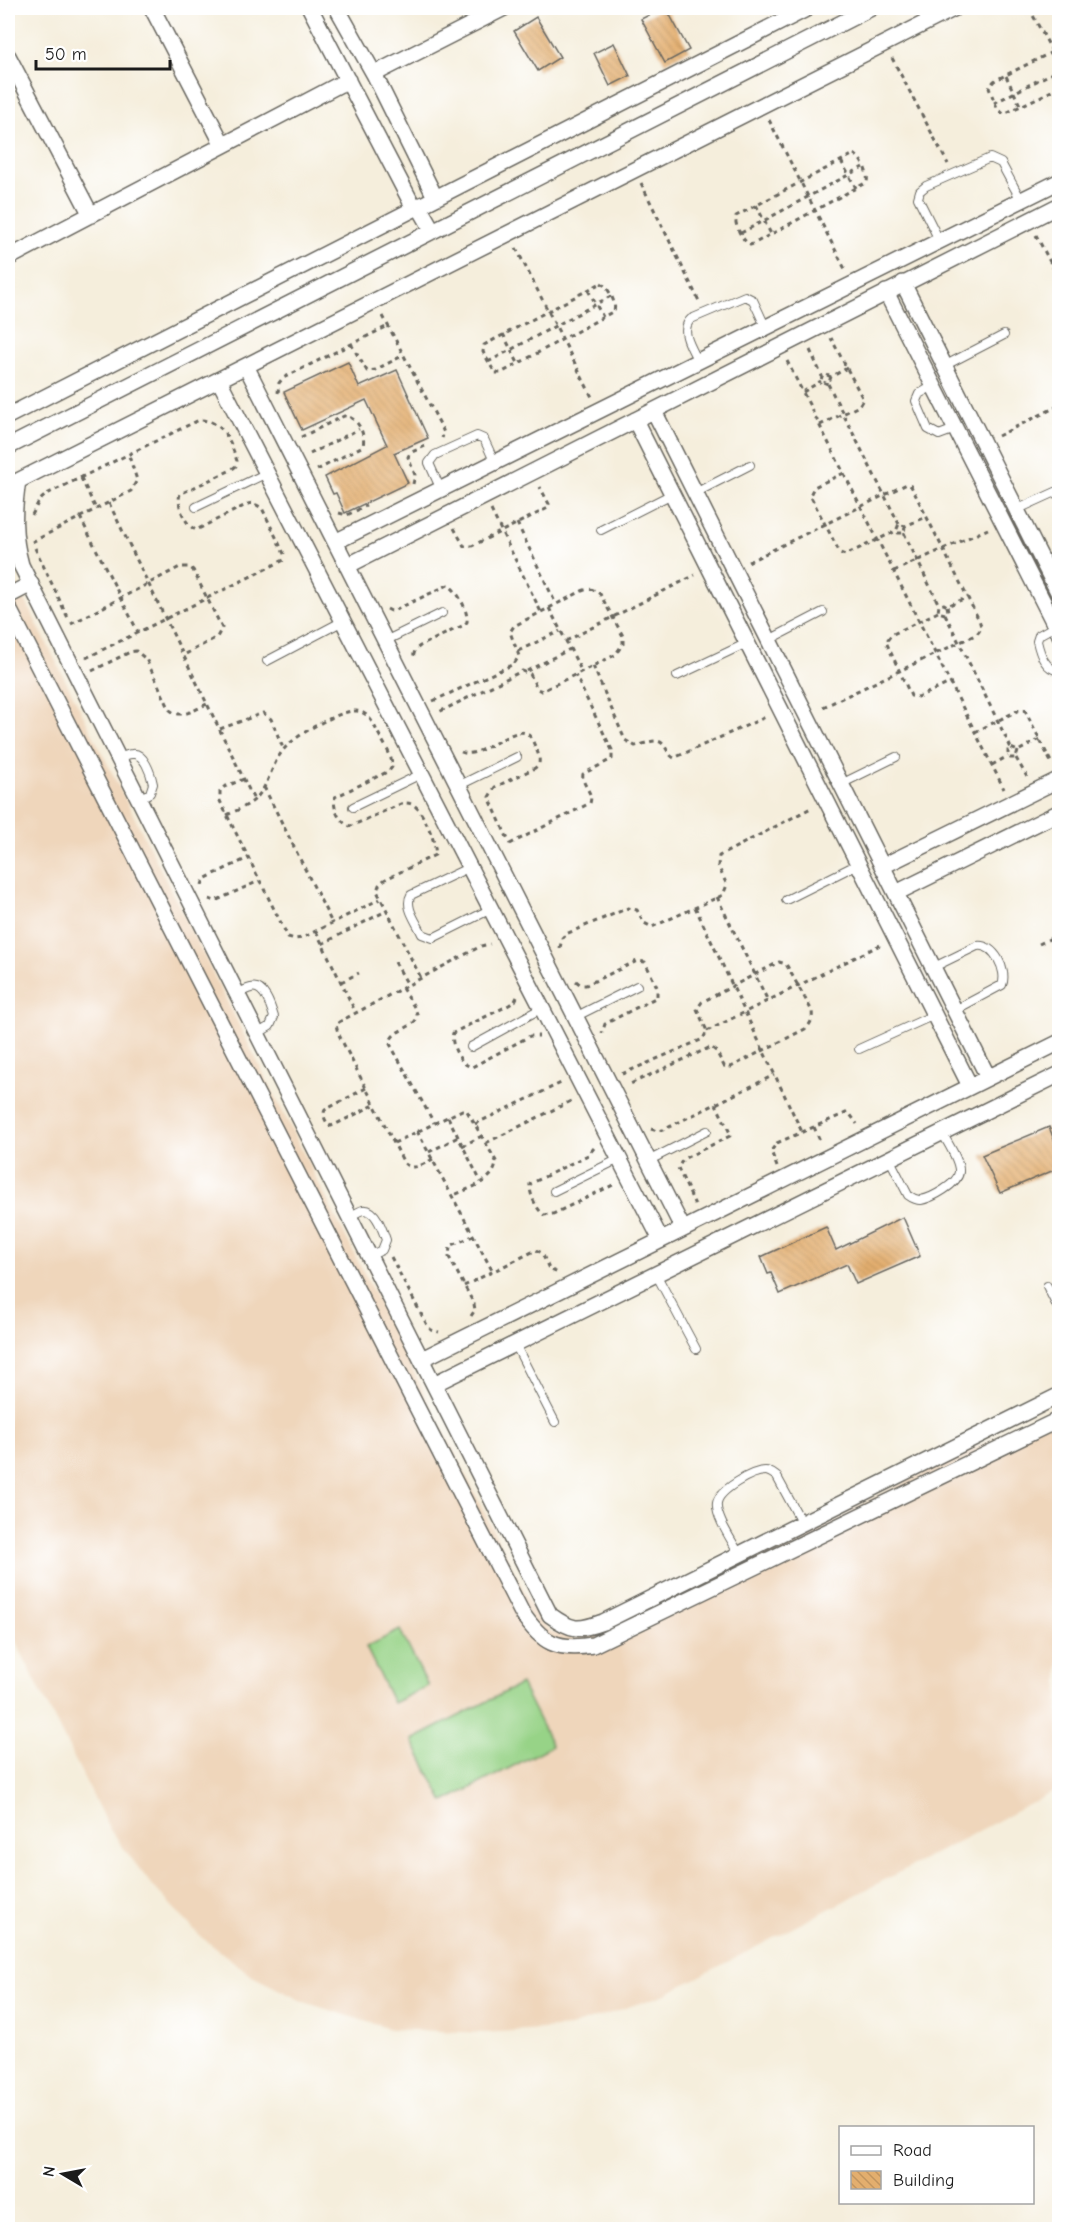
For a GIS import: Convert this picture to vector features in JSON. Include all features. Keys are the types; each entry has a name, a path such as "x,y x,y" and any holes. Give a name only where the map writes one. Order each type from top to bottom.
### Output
{"street":[{"path":"152,8 223,145"},
{"path":"310,8 416,207 433,231"},
{"path":"337,8 374,75 435,197"},
{"path":"374,75 504,8"},
{"path":"8,416 808,8"},
{"path":"8,447 871,8"},
{"path":"954,8 13,484 13,524 15,544 21,565 550,1615 566,1626 585,1629 603,1622 1059,1395"},
{"path":"8,56 12,74 91,215"},
{"path":"8,258 348,80"},
{"path":"335,542 1059,181"},
{"path":"347,566 1059,205"},
{"path":"903,283 1059,596"},
{"path":"886,292 1057,630"},
{"path":"246,366 683,1229"},
{"path":"219,380 661,1240"},
{"path":"654,411 988,1077"},
{"path":"635,420 970,1086"},
{"path":"8,596 31,584"},
{"path":"8,608 522,1613 533,1629 550,1643 571,1648 593,1645 1059,1419"},
{"path":"883,866 1059,779"},
{"path":"896,893 1059,812"},
{"path":"422,1359 1059,1042"},
{"path":"434,1384 1059,1076"},
{"path":"260,1102 285,1089"},
{"path":"915,1466 924,1484"}],"lane":[{"path":"939,240 918,198 920,191 926,186 985,159 996,159 1001,163 1021,200"},
{"path":"698,361 685,329 691,319 745,296 753,300 766,328"},
{"path":"944,366 1004,335"},
{"path":"933,386 919,394 916,401 928,429 939,435 955,429"},
{"path":"441,489 429,463 435,455 477,436 484,440 495,463"},
{"path":"695,493 750,465"},
{"path":"196,507 267,473"},
{"path":"1016,510 1059,490"},
{"path":"601,530 672,494"},
{"path":"769,640 824,612"},
{"path":"385,641 442,613"},
{"path":"267,661 343,621"},
{"path":"1057,630 1040,635 1037,642 1047,665 1059,671"},
{"path":"677,676 747,643"},
{"path":"118,759 135,754 143,759 153,784 150,793 138,799"},
{"path":"841,784 896,757"},
{"path":"458,786 517,758"},
{"path":"353,807 422,774"},
{"path":"786,900 858,864"},
{"path":"470,867 411,895 408,906 422,934 433,938 491,909"},
{"path":"934,968 977,946 988,947 992,951 1003,973 1002,985 955,1010"},
{"path":"575,1017 637,986"},
{"path":"237,994 251,987 256,987 264,993 274,1017 270,1026 257,1034"},
{"path":"471,1047 542,1008"},
{"path":"859,1049 934,1015"},
{"path":"648,1161 707,1131"},
{"path":"889,1158 908,1195 914,1199 927,1198 953,1185 959,1172 958,1164 942,1132"},
{"path":"554,1191 619,1159"},
{"path":"349,1217 363,1210 372,1212 384,1235 385,1245 382,1250 369,1257"},
{"path":"656,1274 696,1349"},
{"path":"1047,1286 1059,1312"},
{"path":"514,1344 555,1422"},
{"path":"739,1554 718,1514 717,1505 719,1496 725,1490 756,1473 771,1472 777,1477 802,1523"}],"path":[{"path":"994,103 1059,68 1029,8"},
{"path":"884,43 953,174"},
{"path":"1059,48 990,84 989,88 994,103 1000,113 1004,114 1059,87"},
{"path":"1005,76 1021,107"},
{"path":"761,105 853,284"},
{"path":"856,155 868,179 856,188 750,245 746,242 735,223 736,216 841,160 856,155"},
{"path":"841,160 856,188"},
{"path":"741,233 863,166"},
{"path":"634,169 705,313"},
{"path":"756,205 771,234"},
{"path":"1028,220 1059,280"},
{"path":"508,233 600,411"},
{"path":"604,284 616,308 498,374 493,371 483,352 484,345 588,289 604,284"},
{"path":"588,289 603,317"},
{"path":"488,362 610,296"},
{"path":"375,301 442,428 443,437 439,440"},
{"path":"820,425 859,406 863,399 823,324"},
{"path":"279,396 279,383 283,378 388,326"},
{"path":"503,334 518,363"},
{"path":"802,335 822,376 821,381 803,392"},
{"path":"351,344 366,371 375,370 404,355"},
{"path":"780,346 1011,803"},
{"path":"828,384 831,377 847,368"},
{"path":"822,376 825,374 831,377"},
{"path":"821,381 828,384 899,524 905,526 927,516"},
{"path":"983,444 1059,405"},
{"path":"317,470 363,446 364,437 353,417 344,416 301,437 321,480"},
{"path":"30,521 39,501 47,494 199,420 209,420 218,424 224,432 237,461 236,466 180,494 179,504 189,525 196,530 248,504 258,505 262,508 286,558 86,658"},
{"path":"310,454 359,428"},
{"path":"411,486 415,479 408,457 410,453 431,444"},
{"path":"32,542 131,491 135,486 137,474 129,456"},
{"path":"844,473 814,487 811,491 811,500 840,553 845,555 896,531 899,524"},
{"path":"81,478 96,509"},
{"path":"453,526 462,543 468,547 518,523 549,506 541,487 536,485"},
{"path":"734,569 903,485 911,486 944,549 981,626 979,632 807,715"},
{"path":"109,502 254,800"},
{"path":"499,504 490,508 541,612"},
{"path":"334,508 342,515 347,515 368,505"},
{"path":"80,517 138,632"},
{"path":"518,523 556,604"},
{"path":"894,571 1003,523"},
{"path":"905,526 904,533 939,605 938,612"},
{"path":"896,531 904,533"},
{"path":"30,532 32,542 75,632"},
{"path":"71,624 180,567 189,567 193,570 222,628 220,634 184,655"},
{"path":"566,641 710,568"},
{"path":"386,607 388,610 395,610 448,585 455,591 466,613 467,621 464,625 415,650 412,657 413,663"},
{"path":"428,692 433,701 514,664 519,656 511,636 512,628 582,591 595,590 600,594 623,636 623,644 615,655 542,691 537,689 527,671"},
{"path":"939,605 947,606 968,597"},
{"path":"945,614 948,611 947,606"},
{"path":"549,608 582,672"},
{"path":"950,682 914,698 898,671 887,646 887,638 938,612 945,614 1011,748 1018,751"},
{"path":"518,651 560,630"},
{"path":"82,649 92,671 136,651 146,659 170,710 174,713 184,714 207,704"},
{"path":"443,721 439,712 518,672 527,671 570,649"},
{"path":"593,666 625,740 635,746 654,741 659,742 664,744 670,756 674,758 781,711"},
{"path":"492,853 586,806 591,799 582,780 583,774 612,759 612,750 575,675"},
{"path":"975,732 1019,710 1025,710 1059,779"},
{"path":"220,729 263,713 271,719 284,748"},
{"path":"457,747 460,752 472,754 519,732 530,737 539,754 539,764 495,787 489,797 510,844"},
{"path":"1034,792 1016,758 1018,751 1040,740"},
{"path":"1008,756 1008,749 1011,748"},
{"path":"992,765 1008,756"},
{"path":"1008,756 1016,758"},
{"path":"244,779 224,788 219,796 288,937 295,939 316,931 380,899"},
{"path":"264,787 332,923"},
{"path":"561,949 562,938 566,934 628,908 637,910 644,922 652,927 717,897 726,890 727,885 717,861 723,852 826,801"},
{"path":"248,858 204,879 202,886 208,898 215,901 259,881"},
{"path":"717,897 768,1000"},
{"path":"695,908 802,1132"},
{"path":"322,944 386,911"},
{"path":"316,931 356,1013"},
{"path":"1039,944 1059,934"},
{"path":"707,1031 895,938"},
{"path":"433,1159 416,1167 407,1166 336,1028 339,1022 482,946 492,944 495,949"},
{"path":"574,977 577,982 586,985 637,960 645,962 657,987 657,997 605,1024 602,1028 603,1038"},
{"path":"395,962 408,985"},
{"path":"617,1065 628,1085 711,1047 714,1048 721,1063 727,1067 805,1029 813,1018 812,1011 783,962 699,1005 699,1014 707,1031 703,1039 622,1074"},
{"path":"340,982 359,972"},
{"path":"402,988 417,1013 416,1019 394,1034 390,1039 390,1044 434,1123"},
{"path":"517,994 515,1001 509,1005 453,1033 452,1041 462,1062 472,1067 530,1036 542,1037"},
{"path":"647,1124 657,1131 663,1130 774,1075"},
{"path":"476,1124 565,1081 578,1108"},
{"path":"366,1089 325,1110 323,1115 331,1126 374,1105"},
{"path":"486,1143 574,1100"},
{"path":"700,1215 678,1168 683,1159 730,1137 717,1104"},
{"path":"394,1143 462,1110 467,1111 496,1161 496,1167 489,1178 452,1196"},
{"path":"447,1117 481,1182"},
{"path":"417,1131 493,1272"},
{"path":"462,1146 482,1136"},
{"path":"429,1152 458,1137"},
{"path":"596,1142 594,1149 588,1155 530,1184 530,1191 540,1212 544,1215 553,1214 613,1184 618,1185"},
{"path":"462,1321 472,1316 475,1310 448,1251 450,1246 473,1236"},
{"path":"385,1245 427,1325 437,1333 443,1331"},
{"path":"464,1286 536,1250 542,1253 549,1269 561,1273"}],"shaded area":[{"path":"8,566 532,1607 542,1622 553,1633 577,1639 597,1634 1059,1406 1059,1789 666,1994 570,2027 485,2033 390,2029 304,2002 254,1977 201,1937 150,1883 110,1830 8,1626"}],"green space":[{"path":"400,1630 428,1686 393,1703 366,1647"},
{"path":"521,1684 552,1746 444,1802 412,1740"}],"building":[{"path":"666,8 689,50 665,63 641,19"},
{"path":"536,17 560,57 538,71 514,31"},
{"path":"614,43 630,76 610,86 594,53"},
{"path":"348,362 359,387 397,370 428,438 394,453 408,483 345,513 336,493 333,494 325,477 387,445 366,400 302,430 284,392"},
{"path":"1049,1127 1059,1152 1059,1168 1000,1193 982,1155"},
{"path":"903,1217 920,1256 856,1284 847,1264 780,1294 761,1257 826,1227 836,1250"}]}
